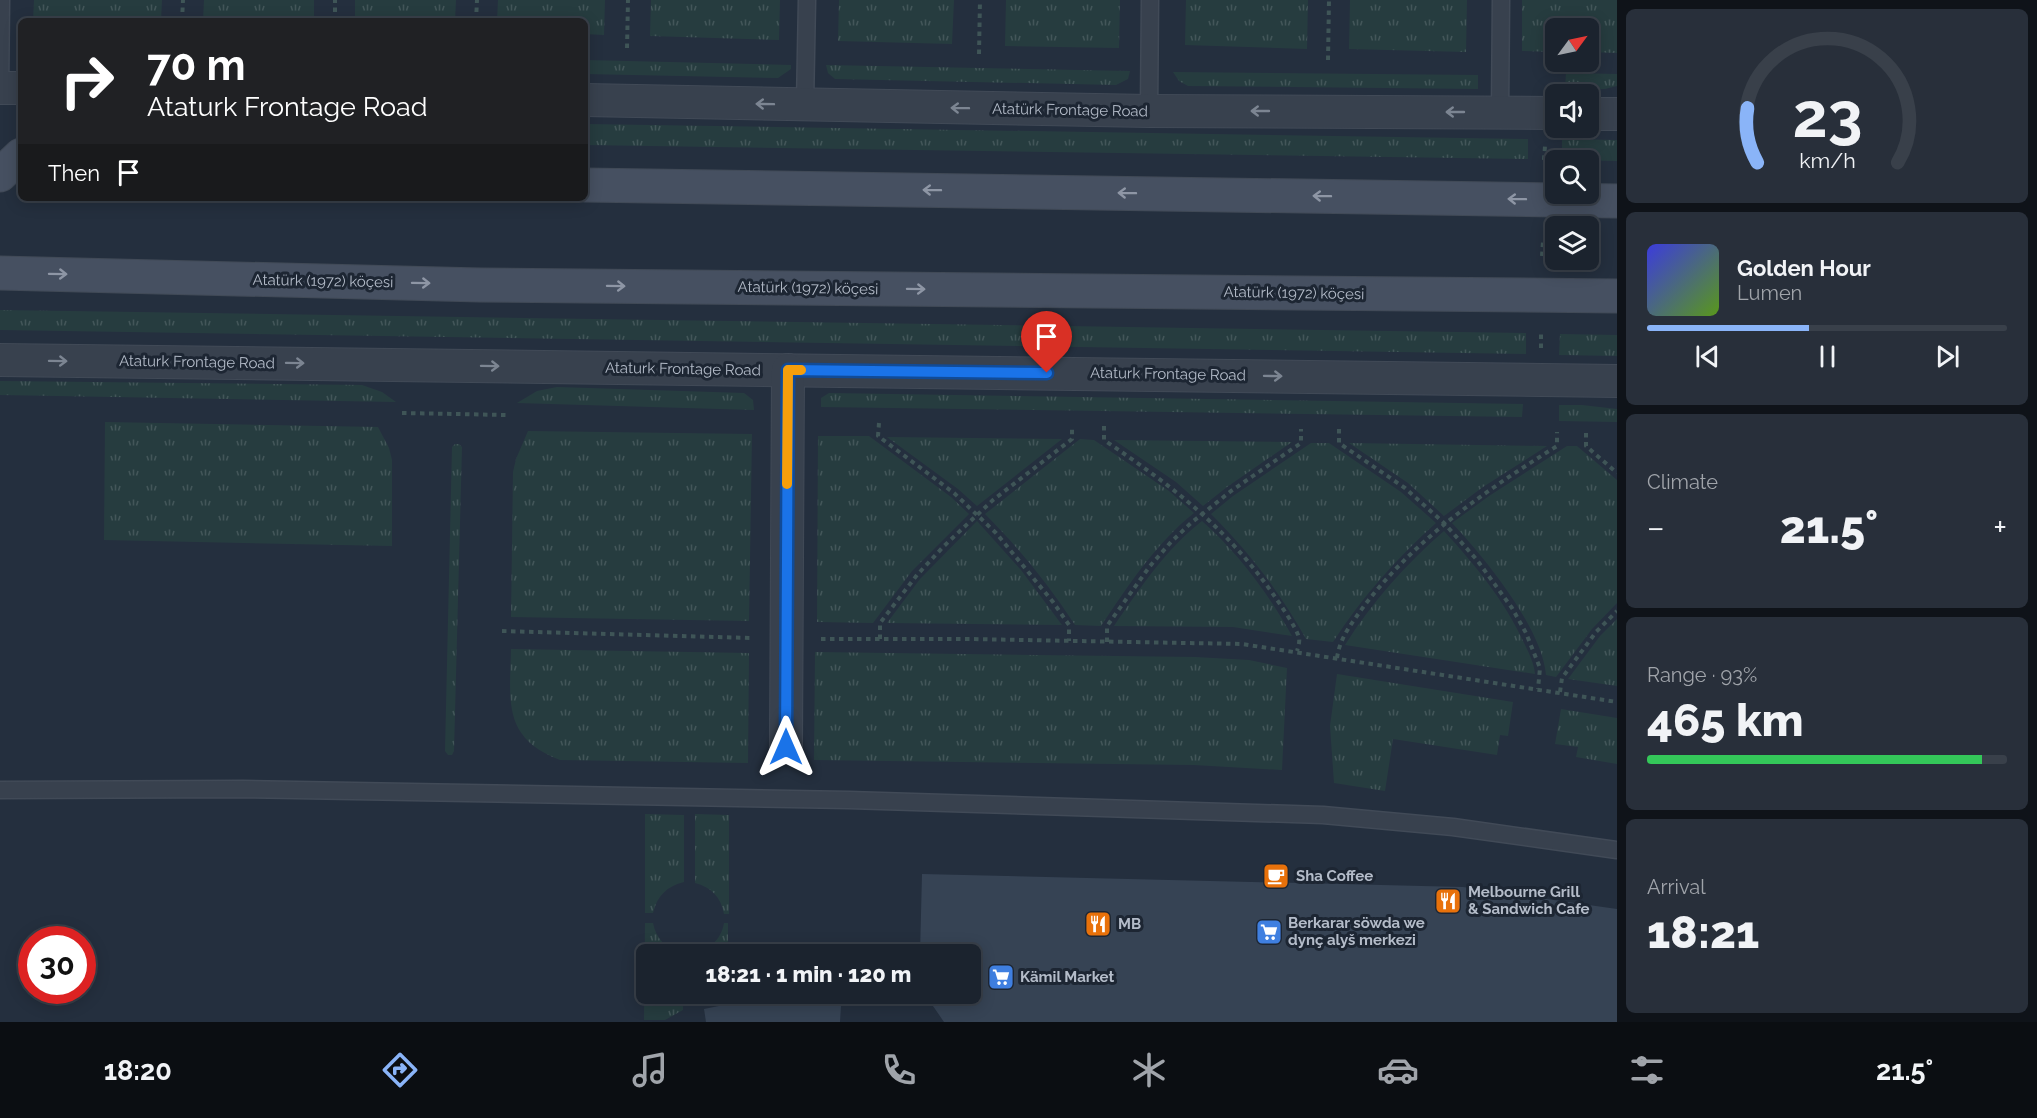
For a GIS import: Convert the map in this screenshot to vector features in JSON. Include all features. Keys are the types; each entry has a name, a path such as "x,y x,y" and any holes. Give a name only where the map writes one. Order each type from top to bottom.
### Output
{"main road":[{"path":"0,176 18,158"},
{"path":"0,176 18,177"},
{"path":"588,185 1617,201"},
{"name":"Atatürk (1972) köçesi","path":"0,273 480,285 1617,296"}],"street":[{"path":"0,90 18,88"},
{"name":"Atatürk Frontage Road","path":"588,100 1149,111 1545,113"},
{"path":"1599,114 1617,114"},
{"name":"Ataturk Frontage Road","path":"0,360 1617,381"},
{"path":"786,747 788,370"}],"lane":[{"path":"0,90 1,0"},
{"path":"805,105 807,0"},
{"path":"1149,111 1150,0"},
{"path":"1500,112 1501,0"},
{"path":"0,790 243,789 849,800 1323,815 1453,827 1617,850"}],"path":[{"path":"182,18 183,0"},
{"path":"335,0 335,18"},
{"path":"476,18 477,0"},
{"path":"627,0 627,48"},
{"path":"979,54 980,0"},
{"path":"1328,60 1329,0"},
{"path":"1542,256 1543,241"},
{"path":"402,413 507,415"},
{"path":"879,423 878,436 954,493 977,514 1025,566 1069,625 1069,641"},
{"path":"880,639 880,623 896,600 944,546 977,514 1028,471 1072,439 1072,426"},
{"path":"1104,426 1104,440 1172,487 1203,513 1240,552 1281,605 1299,638 1297,651"},
{"path":"1107,642 1107,626 1150,566 1171,542 1231,491 1301,442 1301,429"},
{"path":"1339,429 1339,443 1405,488 1444,523 1477,560 1516,617 1540,668 1538,689"},
{"path":"1337,658 1339,644 1371,597 1395,570 1444,523 1486,492 1557,446 1557,432"},
{"path":"1586,433 1586,446 1617,473"},
{"path":"1560,692 1562,678 1596,632 1617,611"},
{"path":"502,631 786,639 1242,644 1617,702"}],"green space":[{"path":"34,0 162,0 161,18 33,18"},
{"path":"204,0 314,0 314,18 203,18"},
{"path":"355,0 456,0 455,18 355,18"},
{"path":"498,0 605,0 604,35 588,34 588,18 497,18"},
{"path":"651,0 780,0 779,40 650,36"},
{"path":"839,0 954,0 952,44 838,41"},
{"path":"1006,0 1120,0 1119,48 1005,46"},
{"path":"1186,0 1308,0 1307,49 1185,45"},
{"path":"1350,0 1467,0 1466,52 1349,49"},
{"path":"1522,0 1617,0 1617,53 1599,52 1599,18 1545,18 1545,52 1522,51"},
{"path":"588,60 791,65 791,69 778,78 588,74"},
{"path":"826,65 1130,71 1128,79 1116,85 835,79 828,73"},
{"path":"1173,72 1478,75 1478,89 1188,86 1179,81"},
{"path":"1566,73 1617,74 1617,86 1605,89 1599,89 1599,84 1565,84"},
{"path":"588,124 1528,139 1528,159 588,145"},
{"path":"1562,139 1617,140 1617,161 1599,161 1599,150 1562,150"},
{"path":"0,310 1526,333 1526,354 0,330"},
{"path":"1560,334 1617,335 1617,356 1559,355"},
{"path":"0,381 362,385 382,392 396,402 0,395"},
{"path":"557,387 744,393 753,400 754,410 517,403 537,391"},
{"path":"829,393 1523,404 1522,417 821,407 821,398"},
{"path":"1559,405 1617,409 1617,422 1559,421"},
{"path":"105,422 378,427 389,448 392,460 392,546 104,540"},
{"path":"528,431 752,434 749,621 511,617 513,472"},
{"path":"818,436 869,436 951,497 969,514 912,571 873,623 817,622"},
{"path":"887,437 1062,439 977,506 958,489"},
{"path":"1080,439 1094,440 1169,491 1194,513 1155,551 1101,626 1075,625 1033,567 985,514"},
{"path":"1114,440 1292,442 1203,506 1176,482"},
{"path":"1311,443 1329,443 1401,492 1436,523 1380,579 1333,642 1306,639 1263,573 1211,514 1233,496"},
{"path":"1349,443 1547,446 1483,487 1444,516 1408,483"},
{"path":"455,444 462,447 454,751 452,755 448,755 445,751 452,447"},
{"path":"1567,446 1577,446 1617,480 1617,603 1592,629 1556,677 1546,675 1534,636 1510,594 1452,523 1489,496"},
{"path":"977,521 1021,570 1062,625 887,623 920,579"},
{"path":"1202,521 1252,575 1292,636 1233,627 1114,626 1165,557"},
{"path":"1444,531 1499,598 1529,654 1535,674 1345,645 1390,584"},
{"path":"1617,619 1617,686 1568,679 1600,636"},
{"path":"511,649 749,653 748,763 560,760 541,751 528,741 513,716 510,685"},
{"path":"815,652 1195,657 1249,660 1287,668 1282,770 1194,765 814,760"},
{"path":"1337,674 1513,702 1508,736 1500,735 1497,755 1393,739 1385,791 1334,783 1330,726"},
{"path":"1561,709 1617,718 1617,764 1576,757 1578,747 1555,744"},
{"path":"645,814 684,815 684,882 664,893 653,913 645,913"},
{"path":"695,814 729,815 729,914 724,914 714,894 706,887 695,883"},
{"path":"645,923 653,923 664,944 645,944"},
{"path":"724,923 728,923 728,944 712,944 720,935"},
{"path":"644,1004 683,1004 683,1010 665,1020 644,1020"}],"building":[{"name":"Berkarar söwda we dynç alyš merkezi","path":"922,874 1463,887 1617,909 1617,1022 944,1022 932,1004 981,1004 981,944 920,944"},
{"path":"728,1004 841,1006 840,1022 706,1022 704,1009"}],"slow traffic":[{"path":"787,484 788,370 801,370"}],"place":[{"name":"Sha Coffee","path":"1276,876"},
{"name":"Melbourne Grill & Sandwich Cafe","path":"1448,901"},
{"name":"MB","path":"1098,924"},
{"name":"Berkarar söwda we dynç alyš merkezi","path":"1269,932"},
{"name":"Kämil Market","path":"1001,977"}],"route":[{"path":"786,747 788,370 1047,373"}]}
